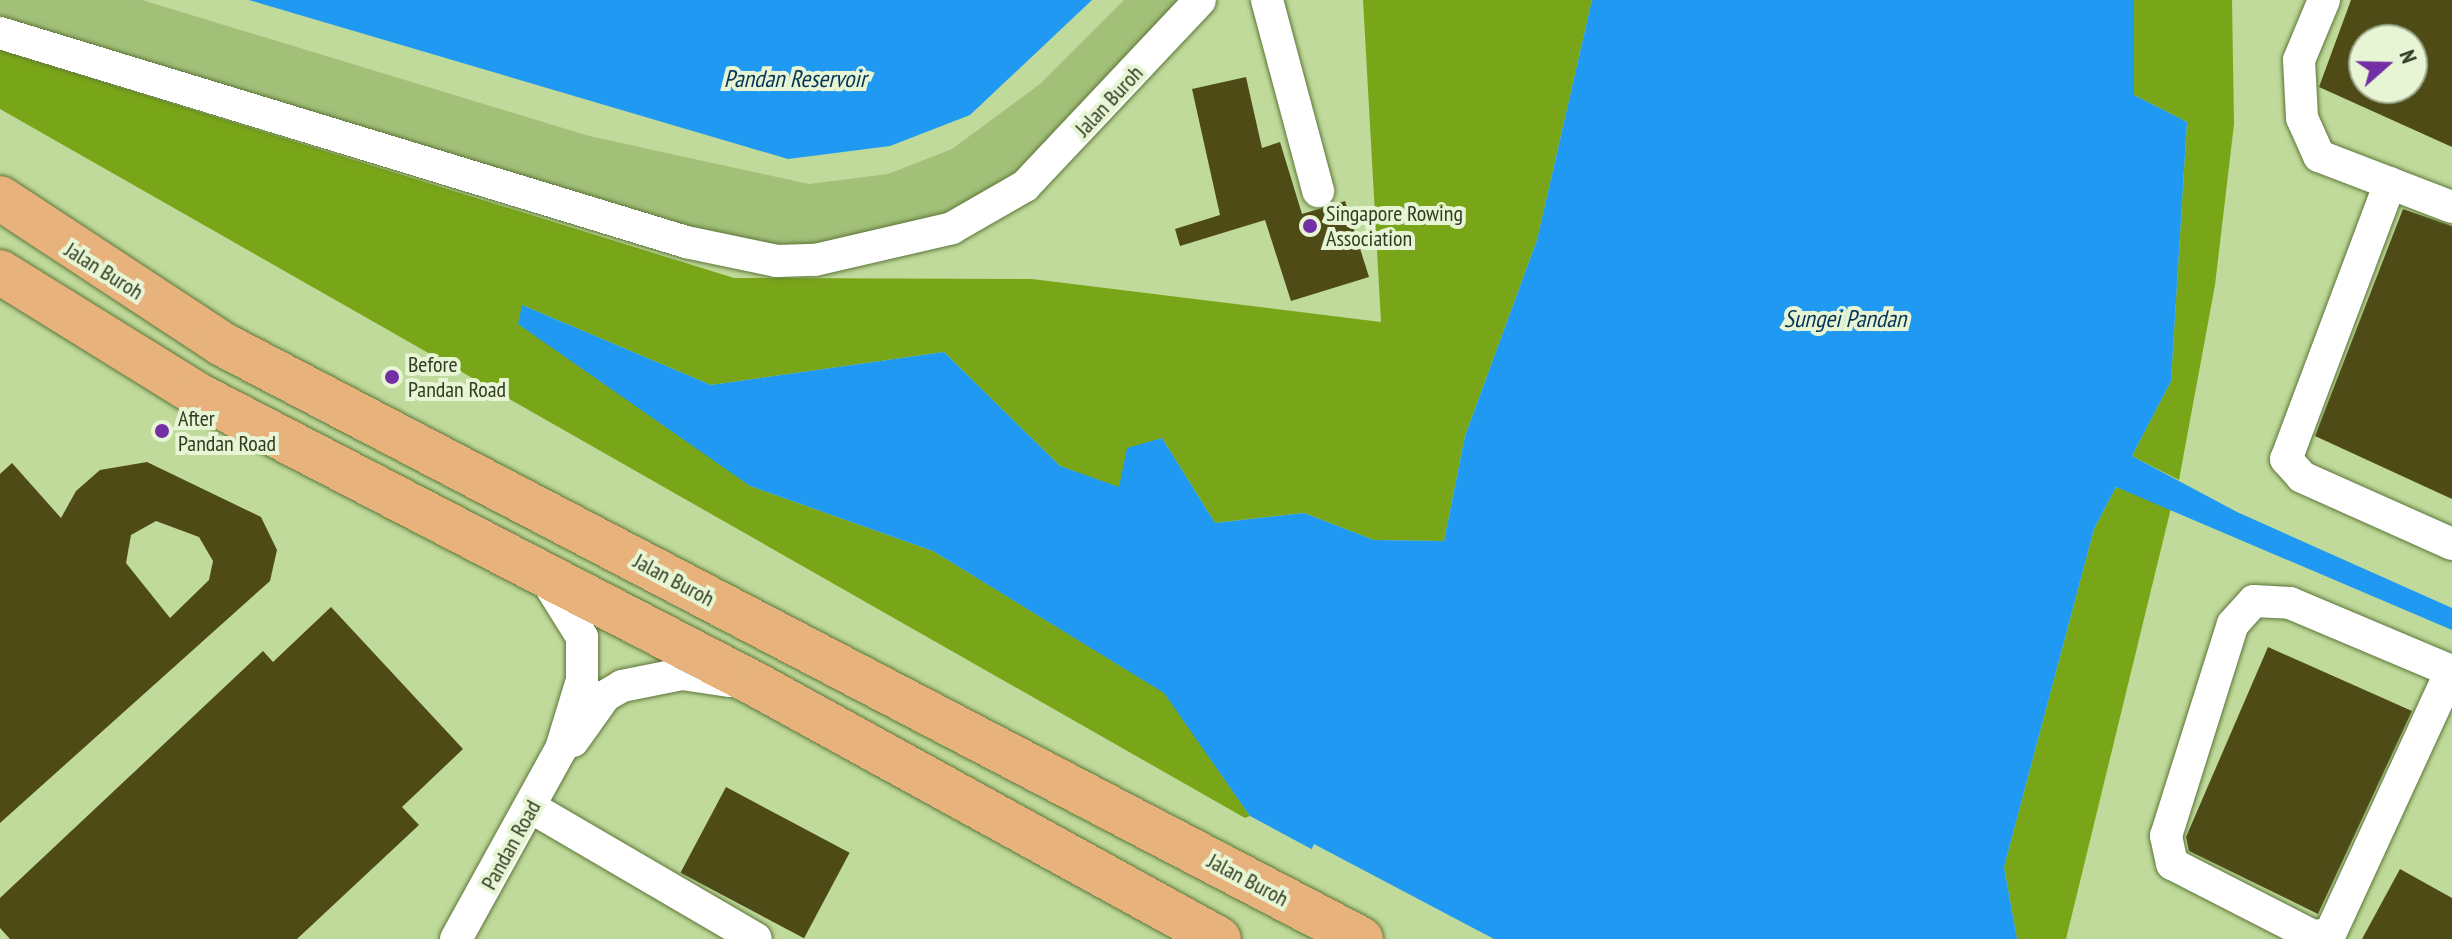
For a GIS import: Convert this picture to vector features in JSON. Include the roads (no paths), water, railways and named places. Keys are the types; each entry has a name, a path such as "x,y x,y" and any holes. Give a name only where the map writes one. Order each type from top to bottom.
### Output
{"highway":[{"name":"Jalan Buroh","path":"0,198 222,344 1361,939"},
{"path":"0,272 198,395 757,685 1219,939"}],"street":[{"name":"Jalan Buroh","path":"0,33 686,242 777,261 815,260 952,228 1025,186 1200,0"},
{"path":"1267,0 1318,191"},
{"path":"2324,0 2299,60 2308,138 2319,156 2452,207"},
{"path":"2390,183 2286,459 2302,477 2452,544"},
{"name":"Pandan Road","path":"456,939 532,808 561,749 584,648 569,607 539,574"},
{"path":"2254,601 2290,603 2452,671 2330,934 2313,936 2172,864 2165,853 2171,821 2233,624 2254,601"},
{"name":"Pandan Road","path":"561,749 579,738 605,696 631,684 682,674 757,685"},
{"path":"532,808 756,939"}],"water":[{"name":"Pandan Reservoir","path":"249,0 1092,0 970,115 890,146 788,159"},
{"name":"Sungei Pandan","path":"1592,0 2134,0 2134,95 2187,122 2171,381 2132,456 2237,512 2452,608 2452,630 2116,487 2094,529 2004,867 2017,939 1357,939 1363,933 1345,867 1250,816 1164,693 933,551 750,486 518,324 522,305 711,385 944,352 1060,466 1119,487 1127,448 1162,438 1215,523 1304,513 1374,540 1444,541 1465,436 1537,240"}],"place":[{"name":"Singapore Rowing Association","path":"1310,226"},
{"name":"Before Pandan Road","path":"392,377"},
{"name":"After Pandan Road","path":"162,431"}]}
